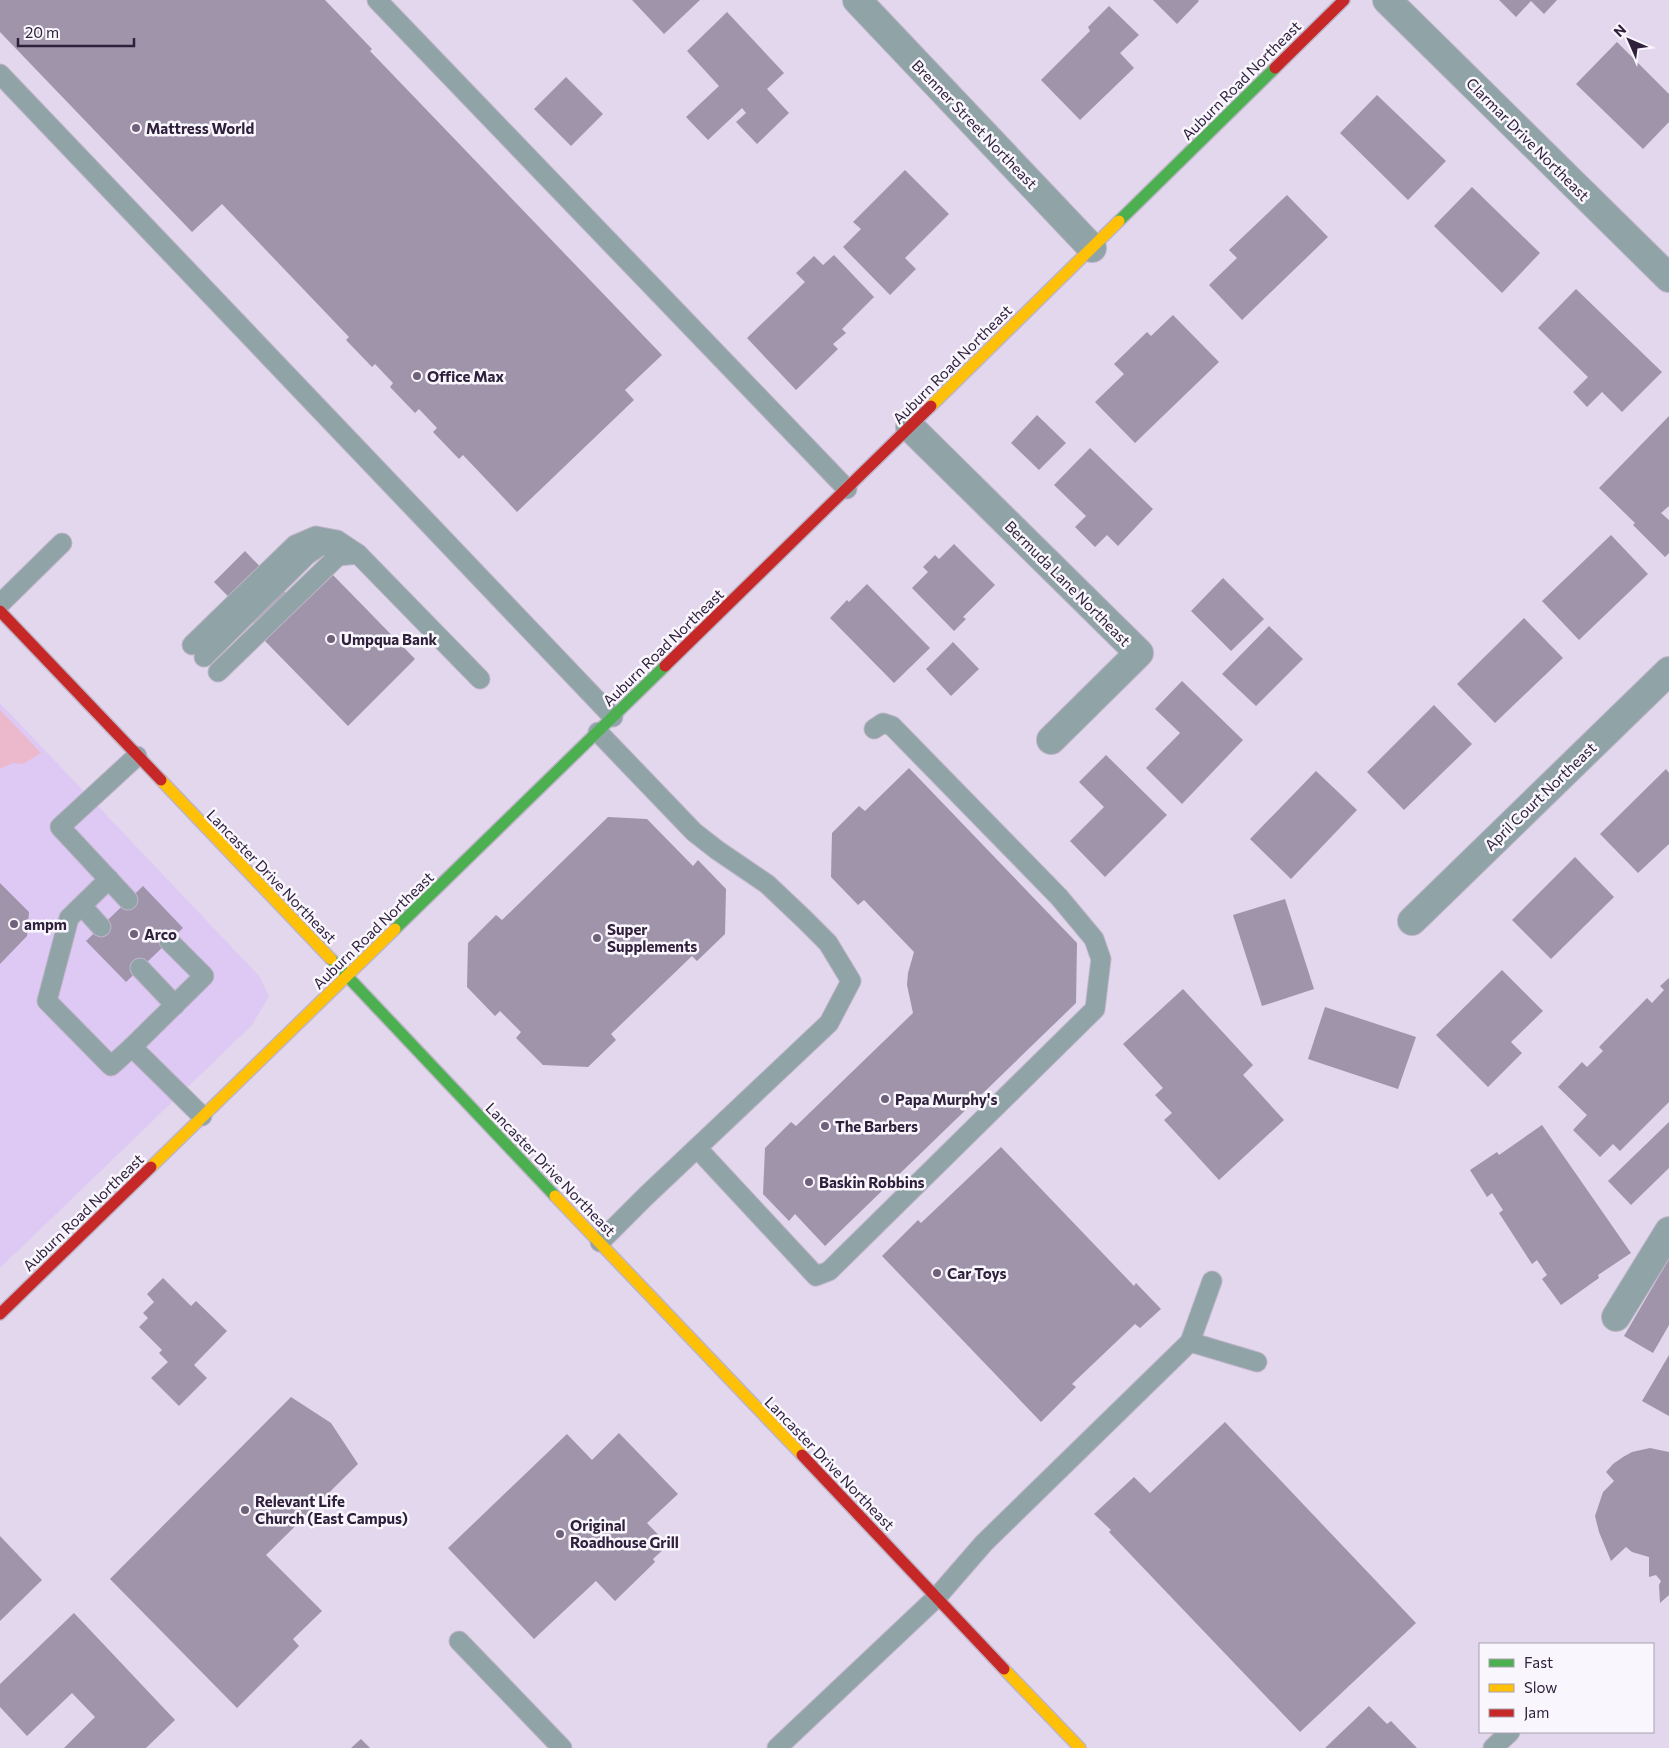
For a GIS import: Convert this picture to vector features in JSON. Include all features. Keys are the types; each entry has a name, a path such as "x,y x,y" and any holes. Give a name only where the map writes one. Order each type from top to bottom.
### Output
{"street":[{"name":"Brenner Street Northeast","path":"857,0 1092,248"},
{"name":"Auburn Road Northeast","path":"0,1314 847,489 1344,0"},
{"name":"Clarmar Drive Northeast","path":"1388,0 1669,278"},
{"name":"Bermuda Lane Northeast","path":"910,427 1139,653 1051,740"},
{"name":"Lancaster Drive Northeast","path":"0,611 1080,1748"},
{"name":"April Court Northeast","path":"1412,921 1669,671"},
{"path":"1616,1317 1669,1231"}],"lane":[{"path":"377,0 847,489"},
{"path":"0,74 612,717"},
{"path":"198,651 295,545 316,536 337,540 358,554 480,679"},
{"path":"0,604 62,543"},
{"path":"218,672 338,556 358,554"},
{"path":"697,1148 816,1276 829,1271 1094,1009 1101,959 1094,939 1059,897 892,726 883,723 874,729"},
{"path":"598,732 694,832 767,884 804,919 828,944 850,980 829,1023 600,1242"},
{"path":"128,900 60,827 136,756"},
{"path":"109,879 69,918 48,1001 111,1066 204,976 169,942"},
{"path":"82,906 101,926"},
{"path":"140,968 174,1005"},
{"path":"132,1046 202,1116"},
{"path":"777,1748 937,1597 998,1529 1190,1342 1212,1281"},
{"path":"1190,1342 1257,1362"},
{"path":"459,1640 562,1748"},
{"path":"1494,1748 1509,1733"}],"shaded area":[{"path":"0,703 259,976 269,996 252,1025 0,1268"},
{"path":"0,710 41,753 23,764 13,763 0,769"}],"building":[{"path":"0,0 325,0 372,49 370,51 662,355 625,390 634,400 517,512 463,455 459,459 433,432 437,428 419,409 415,413 390,387 393,383 375,364 372,367 346,340 349,337 222,204 192,232 0,32"},
{"path":"632,0 700,0 664,34"},
{"path":"1153,0 1198,0 1199,1 1177,24"},
{"path":"1499,0 1557,0 1544,14 1531,1 1516,17"},
{"path":"1109,6 1139,35 1120,53 1134,68 1080,120 1041,80 1090,31 1088,27"},
{"path":"727,12 784,73 767,89 789,113 757,144 736,122 746,113 742,108 708,140 686,117 719,86 687,51"},
{"path":"1617,42 1669,94 1669,122 1643,149 1576,84"},
{"path":"566,77 603,114 571,146 534,109"},
{"path":"1377,95 1446,161 1408,200 1340,133"},
{"path":"905,170 949,214 905,258 916,269 890,295 843,247 861,229 853,222"},
{"path":"1472,187 1540,253 1502,293 1434,226"},
{"path":"1287,195 1328,237 1242,320 1209,285 1237,258 1229,250"},
{"path":"834,255 874,297 842,329 846,333 833,344 838,349 796,390 747,338 805,282 796,273 814,256 823,265"},
{"path":"1576,289 1662,372 1622,412 1602,392 1587,407 1573,392 1588,377 1538,328"},
{"path":"1173,315 1219,362 1135,443 1095,402 1124,374 1114,364 1147,332 1151,336"},
{"path":"1037,415 1066,443 1039,470 1011,443"},
{"path":"1669,416 1669,506 1661,513 1669,520 1669,553 1665,557 1633,525 1635,523 1599,488"},
{"path":"1090,448 1153,509 1118,546 1107,535 1095,547 1075,527 1086,516 1054,485"},
{"path":"1611,535 1648,574 1579,640 1542,601"},
{"path":"954,544 995,585 963,617 966,619 954,631 912,588 928,572 923,567 935,555 939,559"},
{"name":"Umpqua Bank","path":"245,551 299,607 333,575 415,659 348,726 265,641 268,637 214,582"},
{"path":"1223,578 1264,619 1231,651 1191,611"},
{"path":"867,584 930,648 894,683 830,618 847,600 849,602"},
{"path":"1524,618 1563,658 1495,723 1457,684"},
{"path":"1269,626 1303,659 1256,706 1222,674"},
{"path":"953,642 979,669 951,696 926,669"},
{"path":"1182,681 1243,740 1182,804 1146,768 1180,733 1155,709"},
{"path":"1434,705 1472,744 1404,810 1367,772"},
{"path":"1106,755 1167,815 1105,877 1070,841 1104,807 1079,782"},
{"path":"909,768 1077,943 1076,1003 825,1246 795,1214 789,1221 763,1194 765,1148 791,1122 796,1126 913,1013 907,985 908,973 914,952 864,900 858,905 831,877 832,833 859,806 865,811"},
{"path":"1666,769 1669,773 1669,844 1638,873 1600,834"},
{"path":"1316,771 1357,810 1291,879 1250,839"},
{"name":"Super Supplements","path":"608,817 647,819 693,866 698,860 726,889 725,934 697,961 692,956 611,1034 616,1040 588,1067 543,1065 516,1038 521,1032 500,1011 495,1016 467,987 468,943 496,915 502,920"},
{"path":"1575,857 1614,897 1551,959 1512,920"},
{"name":"ampm","path":"0,883 29,912 27,936 0,964"},
{"name":"Arco","path":"143,886 183,928 126,982 86,941"},
{"path":"1285,899 1314,989 1262,1006 1233,915"},
{"path":"1502,970 1543,1011 1511,1042 1522,1053 1488,1087 1436,1035"},
{"path":"1669,978 1669,1102 1620,1151 1613,1144 1600,1157 1573,1130 1587,1115 1558,1087 1582,1062 1587,1067 1603,1051 1599,1047 1647,998 1652,1003 1664,990 1660,986"},
{"path":"1183,989 1253,1065 1243,1075 1284,1120 1219,1180 1164,1120 1172,1113 1155,1095 1163,1088 1123,1044"},
{"path":"1325,1007 1416,1037 1398,1089 1308,1059"},
{"path":"1669,1122 1669,1168 1631,1205 1608,1181"},
{"path":"1542,1125 1631,1253 1598,1275 1599,1278 1561,1305 1542,1279 1547,1275 1537,1260 1532,1264 1499,1213 1503,1210 1492,1193 1487,1197 1470,1170 1497,1152 1499,1155"},
{"path":"1001,1147 1134,1286 1136,1283 1161,1309 1140,1328 1135,1324 1072,1384 1076,1387 1041,1422 882,1256 918,1220 921,1223"},
{"path":"1669,1259 1669,1325 1653,1353 1624,1336"},
{"path":"163,1278 191,1306 196,1301 227,1331 194,1365 207,1378 179,1406 151,1378 168,1362 159,1353 162,1350 139,1327 148,1318 143,1313 154,1302 147,1294"},
{"path":"1669,1355 1669,1416 1642,1401"},
{"name":"Relevant Life Church (East Campus)","path":"291,1397 331,1423 358,1464 266,1555 322,1611 293,1639 299,1646 237,1708 110,1579"},
{"path":"1225,1422 1416,1623 1300,1732 1094,1514 1134,1477 1150,1493"},
{"name":"Original Roadhouse Grill","path":"619,1433 678,1494 647,1523 668,1545 653,1559 655,1562 615,1601 596,1581 534,1639 448,1548 567,1434 592,1460"},
{"path":"1650,1448 1669,1452 1669,1595 1660,1603 1659,1585 1661,1581 1656,1575 1649,1577 1649,1557 1632,1552 1626,1547 1611,1561 1599,1532 1595,1516 1603,1492 1614,1481 1606,1472 1613,1464 1632,1452"},
{"path":"0,1536 42,1580 0,1621"},
{"path":"74,1613 175,1720 146,1748 64,1748 95,1717 72,1693 27,1736 0,1707 0,1684"},
{"path":"1369,1706 1387,1724 1391,1721 1417,1748 1325,1748"},
{"path":"361,1739 370,1748 351,1748"}],"traffic: fast":[{"path":"1119,221 1275,68"},
{"path":"395,929 665,666"},
{"path":"331,959 555,1196"}],"traffic: slow":[{"path":"931,406 1119,221"},
{"path":"161,780 331,959"},
{"path":"151,1167 395,929"},
{"path":"555,1196 802,1455"},
{"path":"1004,1669 1080,1748"}],"traffic: jam":[{"path":"1275,68 1344,0"},
{"path":"665,666 931,406"},
{"path":"0,611 161,780"},
{"path":"0,1314 151,1167"},
{"path":"802,1455 1004,1669"}],"place":[{"name":"Mattress World","path":"136,128"},
{"name":"Office Max","path":"417,376"},
{"name":"Umpqua Bank","path":"331,639"},
{"name":"ampm","path":"14,924"},
{"name":"Arco","path":"134,934"},
{"name":"Super Supplements","path":"597,938"},
{"name":"Papa Murphy's","path":"885,1099"},
{"name":"The Barbers","path":"825,1126"},
{"name":"Baskin Robbins","path":"809,1182"},
{"name":"Car Toys","path":"937,1273"},
{"name":"Relevant Life Church (East Campus)","path":"245,1510"},
{"name":"Original Roadhouse Grill","path":"560,1534"}]}
